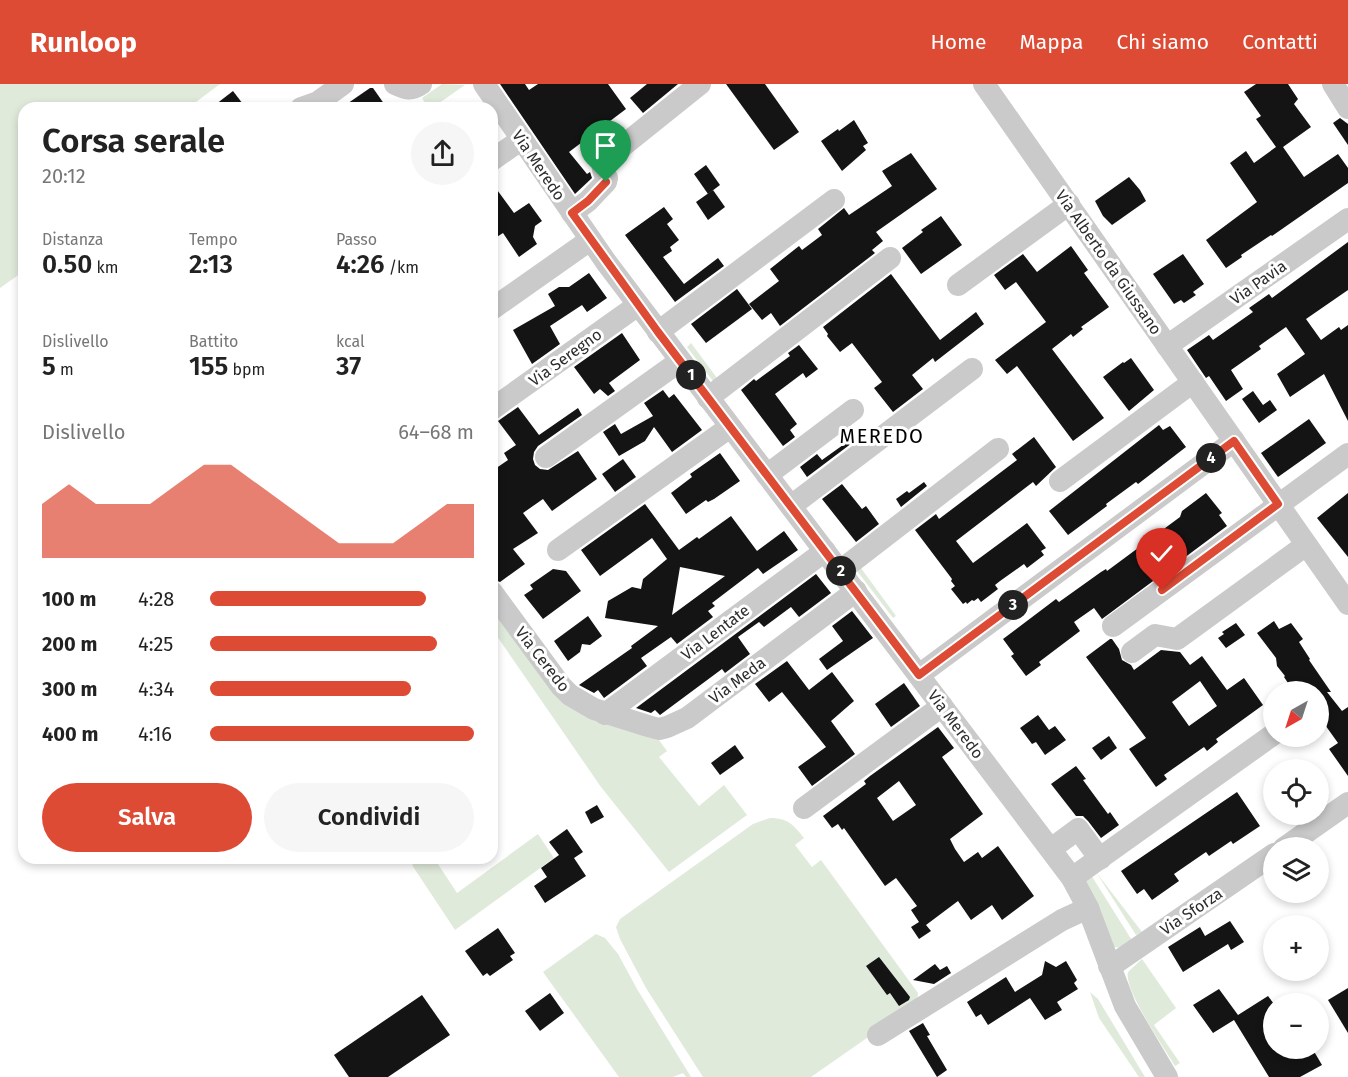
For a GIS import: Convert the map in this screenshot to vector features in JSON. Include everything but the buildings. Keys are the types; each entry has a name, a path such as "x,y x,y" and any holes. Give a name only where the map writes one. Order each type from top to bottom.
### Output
{"street":[{"path":"318,102 343,84"},
{"path":"395,84 412,89 421,84"},
{"name":"Via Meredo","path":"484,84 496,102"},
{"path":"572,213 588,201 606,182 607,178 602,169 609,157 700,84"},
{"name":"Via Alberto da Giussano","path":"984,84 1348,604"},
{"path":"1333,84 1348,108"},
{"name":"Via Meredo","path":"498,104 590,240 658,332 1072,878 1088,908 1132,1020 1167,1077"},
{"path":"498,156 522,139"},
{"path":"658,332 834,200"},
{"path":"958,285 1069,204"},
{"name":"Via Pavia","path":"1167,346 1348,219"},
{"path":"498,305 590,240"},
{"path":"708,398 890,258"},
{"name":"Via Seregno","path":"498,405 638,305"},
{"path":"546,457 680,361"},
{"path":"791,506 972,369"},
{"path":"1060,481 1193,382"},
{"path":"767,475 853,410"},
{"path":"558,550 730,427"},
{"path":"919,675 1234,441"},
{"path":"840,571 998,449"},
{"path":"1113,626 1348,454"},
{"path":"1132,652 1155,635 1177,639 1306,545"},
{"name":"Via Lentate","path":"605,714 825,551"},
{"name":"Via Meda","path":"605,714 659,729 677,723 856,591"},
{"name":"Via Ceredo","path":"498,600 561,686 582,703 605,714"},
{"path":"804,808 942,706"},
{"path":"1072,878 1263,742"},
{"path":"1300,837 1348,803"},
{"path":"1051,849 1078,829 1100,859"},
{"name":"Via Sforza","path":"1109,966 1263,862"},
{"path":"878,1035 1062,920 1088,908"}],"green space":[{"path":"0,84 220,84 196,102 18,102 18,275 0,288"},
{"path":"442,84 465,85 441,102 424,102 422,98"},
{"path":"691,343 720,382 716,385 687,347"},
{"path":"858,564 896,616 893,618 854,567"},
{"path":"498,617 544,675 656,736 667,751 659,757 699,806 724,785 747,815 669,872 601,787 498,638"},
{"path":"770,818 781,819 789,823 804,838 795,845 812,867 821,860 918,993 917,1003 811,1077 703,1077 646,988 616,927 620,919 753,824"},
{"path":"538,834 554,858 455,930 412,865 438,864 457,893"},
{"path":"1096,872 1142,932 1136,935"},
{"path":"1091,875 1133,942 1123,948 1113,947 1084,880"},
{"path":"596,934 605,938 618,954 691,1077 686,1077 683,1073 673,1077 619,1077 543,972"},
{"path":"1142,959 1176,1008 1154,1025 1180,1063 1175,1066 1138,1005 1128,980 1128,972"},
{"path":"1090,992 1098,999 1145,1077 1139,1077 1099,1018"}],"district":[{"name":"MEREDO","path":"882,436"}],"route":[{"path":"606,182 588,201 572,213 658,332 919,675 1234,441 1278,504 1162,590"}]}
